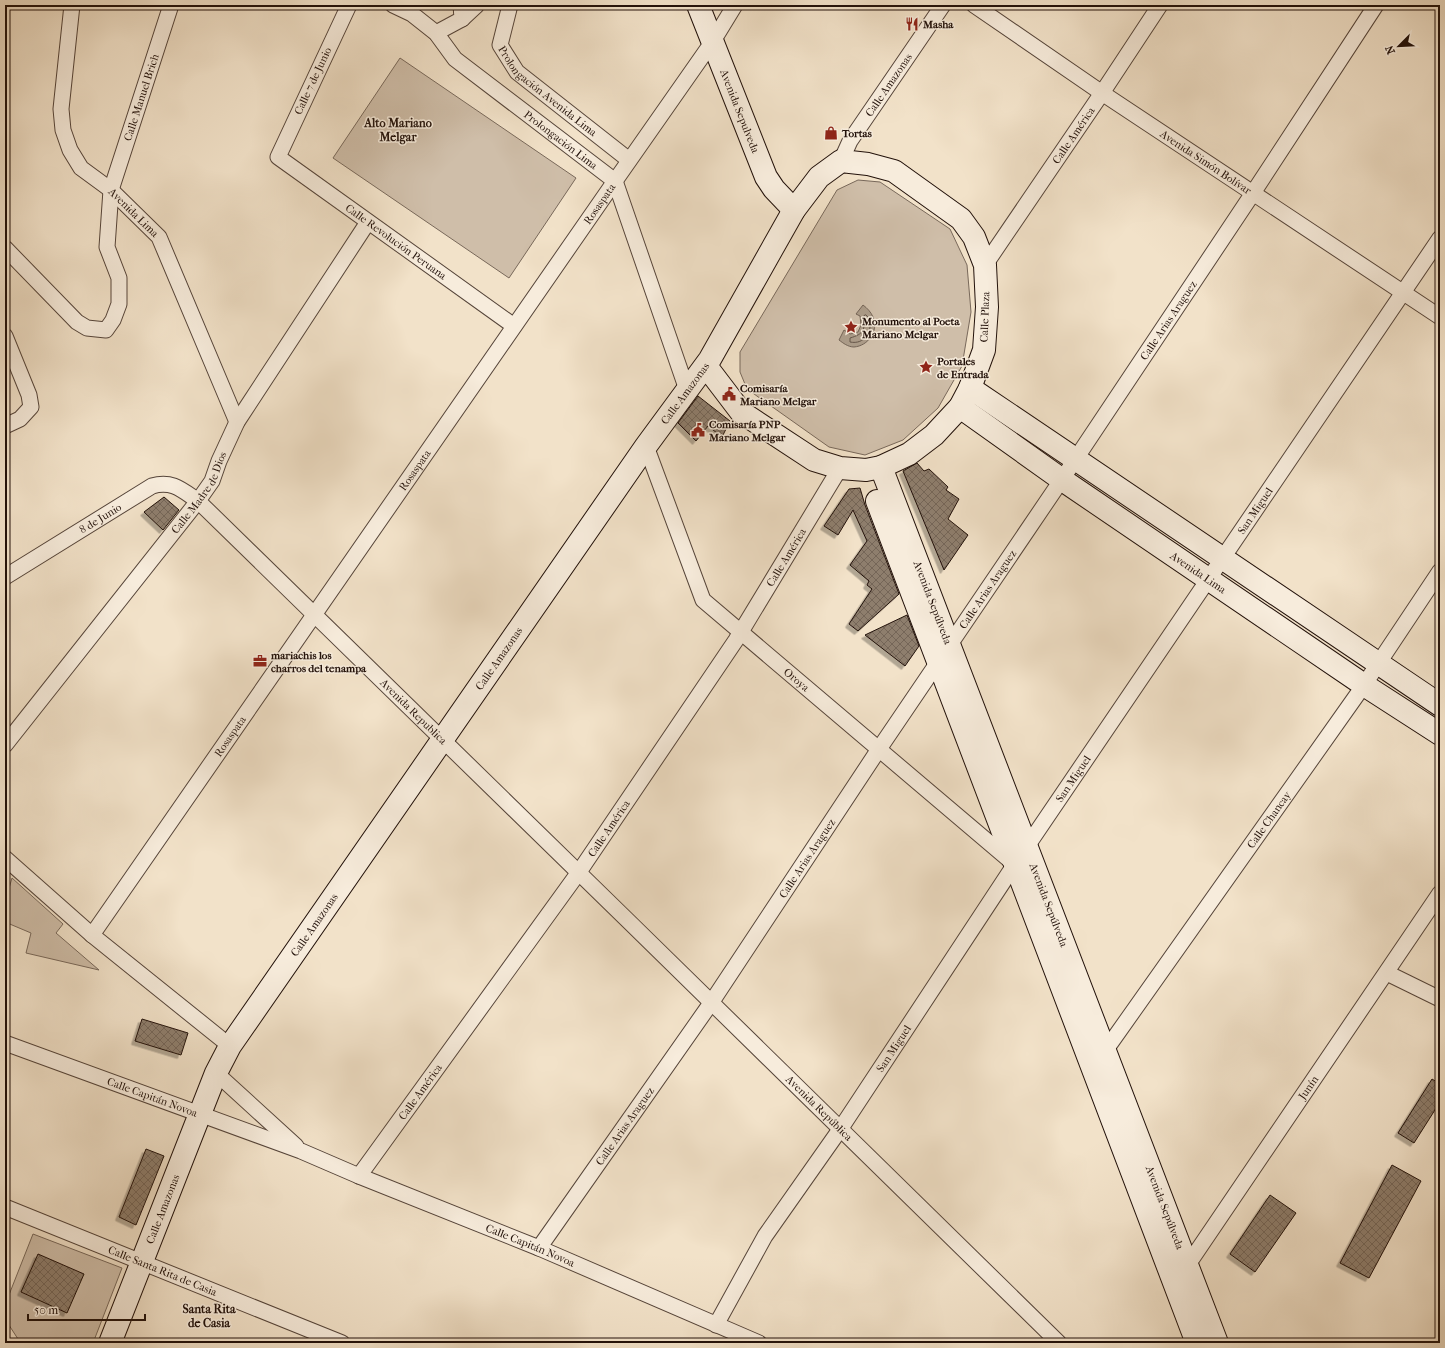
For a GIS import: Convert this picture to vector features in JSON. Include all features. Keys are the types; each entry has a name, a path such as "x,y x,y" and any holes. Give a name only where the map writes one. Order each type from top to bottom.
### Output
{"street":[{"name":"Avenida Lima","path":"72,5 61,109 63,130 70,150 81,168 111,190 159,238 238,422"},
{"name":"Calle Manuel Brich","path":"111,190 171,5"},
{"name":"Calle 7 de Junio","path":"278,157 348,5"},
{"name":"Prolongación Lima","path":"393,5 412,14 436,33 455,59 614,180"},
{"path":"436,33 461,12 478,5"},
{"name":"Prolongación Avenida Lima","path":"510,5 500,45 517,72 629,160"},
{"name":"Avenida Sepulveda","path":"698,5 766,177 774,189 794,210"},
{"name":"Rosaspata","path":"92,935 315,615 614,180 713,41 735,5"},
{"name":"Calle Amazonas","path":"110,1343 216,1073 230,1046 646,446 706,366 794,210 819,177 841,161 850,141 943,5"},
{"name":"Avenida Simón Bolívar","path":"974,5 1102,93 1440,317"},
{"name":"Calle América","path":"985,265 1160,5"},
{"name":"Calle Arias Araguez","path":"539,1248 711,1003 879,749 1075,460 1253,193 1376,5"},
{"name":"Calle Revolución Peruana","path":"278,157 514,326"},
{"name":"Calle Plaza","path":"706,366 741,412 814,460 840,468 873,468 909,454 934,435 960,407 970,388 984,350 987,307 985,265 974,237 961,219 894,172 868,164 841,161"},
{"path":"614,180 687,390"},
{"path":"5,248 77,322 87,328 106,330 113,320 119,304 119,278 107,247 111,190"},
{"name":"Calle Madre de Dios","path":"5,745 198,501 212,480 219,461 238,422 368,222"},
{"name":"San Miguel","path":"716,1325 765,1236 840,1128 1208,578 1440,238"},
{"path":"5,336 29,395 31,407 20,420 5,426"},
{"path":"970,388 1440,706"},
{"name":"Avenida Lima","path":"960,407 1061,479 1364,685 1440,734"},
{"name":"Oroya","path":"646,446 703,600 879,749 1021,856"},
{"name":"Calle América","path":"359,1176 579,872 741,632 840,468"},
{"name":"Avenida Sepúlveda","path":"873,468 1178,1269 1197,1343"},
{"name":"8 de Junio","path":"5,577 152,486 159,484 175,486 198,501"},
{"name":"Avenida Republica","path":"198,501 579,872"},
{"name":"Calle Chancay","path":"1097,1055 1364,685 1440,571"},
{"path":"5,858 92,935 230,1046"},
{"name":"Avenida República","path":"579,872 1059,1343"},
{"name":"Junín","path":"1178,1269 1387,973 1440,893"},
{"path":"1387,973 1440,999"},
{"name":"Calle Capitán Novoa","path":"5,1043 301,1151 359,1176 539,1248 759,1343"},
{"name":"Calle Capitán Novoa","path":"216,1073 301,1151"},
{"name":"Calle Santa Rita de Casia","path":"5,1207 341,1343"},
{"name":"Avenida Sepúlveda","path":"1178,1269 1217,1343"}],"shaded area":[{"path":"400,58 576,178 509,278 333,158"},
{"path":"858,180 880,182 950,229 967,265 971,312 962,366 938,408 903,440 865,455 829,447 747,389 740,372 740,352 837,190"},
{"path":"12,878 63,924 56,933 99,970 26,953 31,933 5,922 5,902"},
{"path":"33,1234 122,1268 93,1343 28,1343 18,1339 5,1319 5,1305"}],"water":[{"path":"863,305 869,310 873,317 875,327 871,337 864,344 859,346 854,347 846,345 839,340 844,330 850,334 858,332 861,325 860,316 856,314"}],"building":[{"path":"698,396 730,421 722,437 708,426 696,441 678,423"},
{"path":"917,463 924,471 929,469 948,487 946,490 959,499 948,519 968,535 944,570 903,471"},
{"path":"860,488 899,594 858,631 849,624 872,589 867,585 869,581 850,565 867,541 853,510 838,535 824,526 849,489"},
{"path":"164,497 179,510 163,530 144,512"},
{"path":"907,615 919,646 905,666 865,635"},
{"path":"142,1019 188,1033 181,1055 135,1041"},
{"path":"1432,1079 1440,1084 1440,1102 1414,1143 1398,1133"},
{"path":"146,1149 164,1156 136,1225 119,1217"},
{"path":"1392,1165 1421,1181 1369,1278 1340,1263"},
{"path":"1270,1195 1296,1213 1255,1272 1230,1254"},
{"path":"38,1254 84,1274 67,1313 21,1292"}],"place":[{"name":"Masha","path":"912,24"},
{"name":"Tortas","path":"831,133"},
{"name":"Monumento al Poeta Mariano Melgar","path":"851,327"},
{"name":"Portales de Entrada","path":"926,367"},
{"name":"Comisaría Mariano Melgar","path":"729,394"},
{"name":"Comisaría PNP Mariano Melgar","path":"698,430"},
{"name":"mariachis los charros del tenampa","path":"260,661"}],"district":[{"name":"Alto Mariano Melgar","path":"398,130"},
{"name":"Santa Rita de Casia","path":"209,1316"}]}
